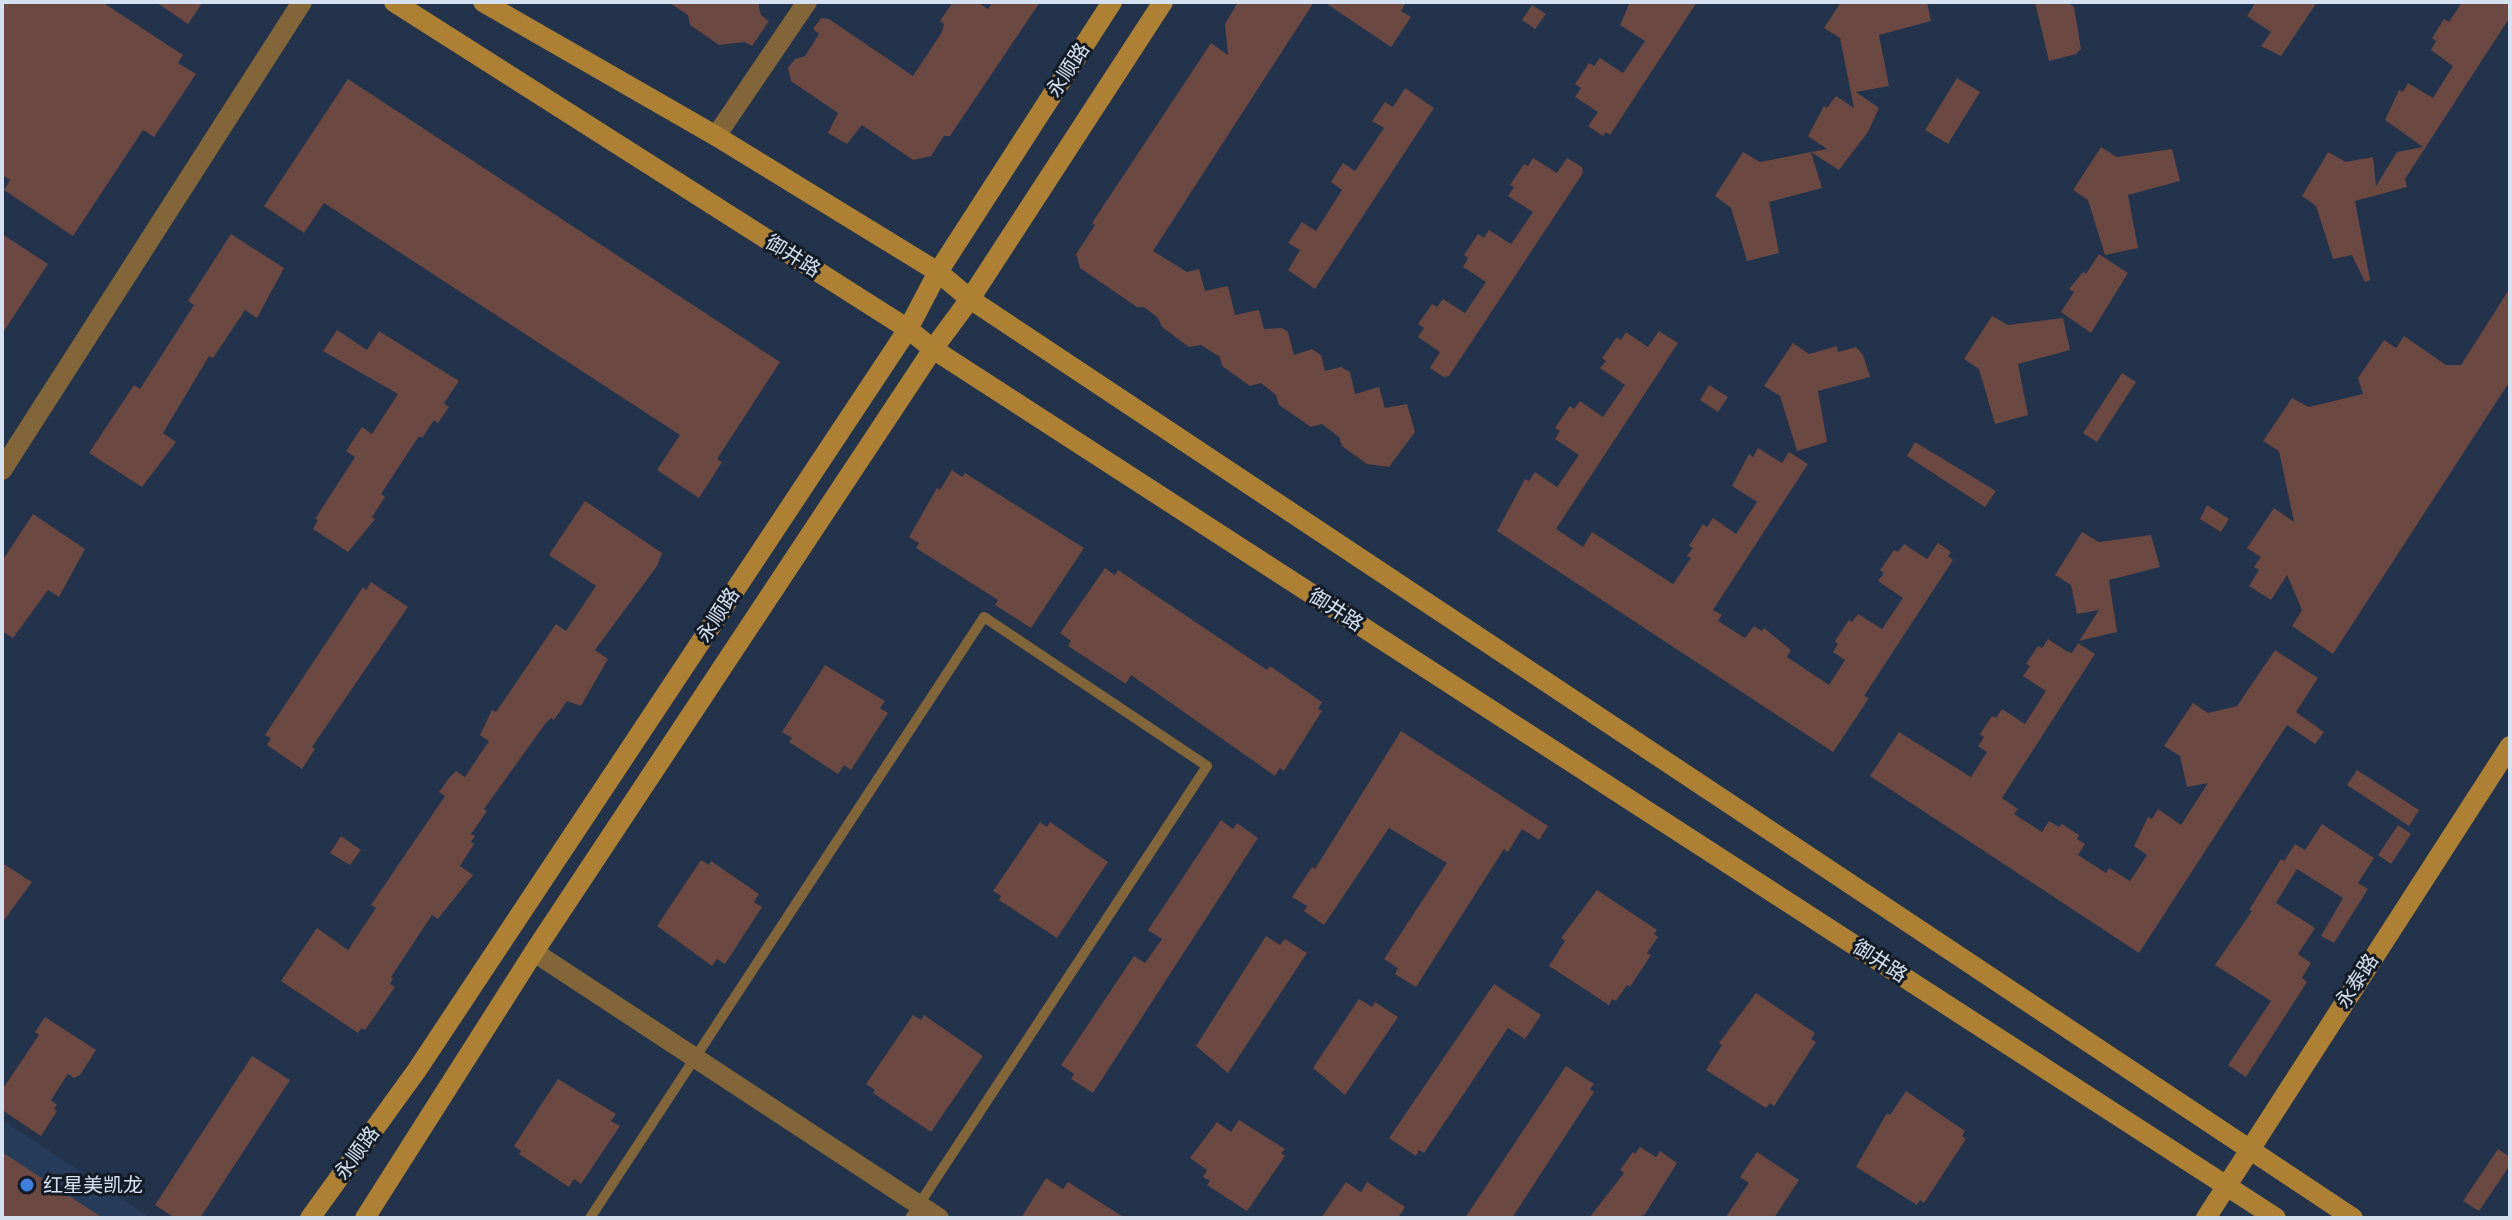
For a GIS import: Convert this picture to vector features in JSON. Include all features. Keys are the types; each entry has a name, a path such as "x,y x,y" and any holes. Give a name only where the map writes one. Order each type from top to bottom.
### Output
{"street":[{"path":"2,470 302,2"},
{"name":"御井路","path":"394,2 908,329 933,349 2276,1218"},
{"path":"483,2 716,136 938,272 970,299 2353,1218"},
{"path":"716,136 807,2"},
{"name":"永顺路","path":"310,1218 417,1070 908,329 938,272 1112,2"},
{"name":"永顺路","path":"365,1218 534,952 933,349 970,299 1163,2"},
{"name":"永泰路","path":"2206,1218 2510,746"},
{"path":"534,952 697,1059 914,1211 939,1218"}],"lane":[{"path":"590,1218 984,617 1207,766 914,1211"}],"shaded area":[{"path":"2,1120 151,1218 2,1218"}],"building":[{"path":"2,2 102,2 183,55 178,63 196,74 154,137 143,130 73,236 4,190 10,180 2,175"},
{"path":"156,2 203,2 188,24"},
{"path":"668,2 758,2 761,15 769,21 752,46 745,42 719,45 690,25 688,15"},
{"path":"953,2 977,2 988,9 993,2 1040,2 950,136 944,136 931,156 913,160 862,125 847,144 828,133 838,113 791,81 788,68 795,59 805,56 819,34 813,29 821,18 829,19 913,76 942,32 944,24 940,21"},
{"path":"1238,2 1314,2 1153,251 1187,272 1199,269 1205,291 1228,286 1235,315 1259,310 1264,329 1282,328 1288,332 1294,355 1312,349 1321,355 1325,371 1341,367 1350,372 1355,394 1379,387 1385,408 1407,404 1415,432 1389,467 1367,464 1342,446 1339,437 1322,424 1311,427 1279,405 1276,395 1261,383 1250,386 1222,366 1220,357 1201,345 1189,347 1162,327 1158,318 1144,307 1137,307 1080,268 1076,254 1095,225 1092,223 1211,43 1228,55 1225,24"},
{"path":"1324,2 1406,2 1401,11 1411,17 1391,47"},
{"path":"1630,2 1697,2 1610,135 1606,132 1603,136 1588,126 1598,112 1575,97 1581,88 1575,84 1589,63 1594,66 1600,58 1623,73 1645,41 1620,25"},
{"path":"1841,2 1927,2 1931,21 1879,35 1889,86 1856,92 1879,108 1868,132 1839,170 1811,152 1827,149 1808,136 1824,106 1827,108 1836,96 1854,108 1840,38 1824,28"},
{"path":"2035,2 2066,2 2074,7 2081,49 2076,54 2049,61"},
{"path":"2256,2 2317,2 2281,56 2261,46 2271,32 2247,16"},
{"path":"2462,2 2510,2 2510,17 2405,179 2407,187 2355,201 2370,280 2365,282 2352,255 2333,259 2316,206 2302,196 2328,152 2346,162 2373,157 2376,186 2397,152 2423,147 2385,120 2399,90 2403,92 2408,83 2433,98 2453,66 2431,50 2436,41 2432,38 2444,19 2449,22"},
{"path":"1532,5 1546,14 1535,29 1522,20"},
{"path":"1957,78 1980,92 1948,144 1925,130"},
{"path":"348,79 780,362 717,459 722,462 699,498 657,470 680,435 324,203 304,233 264,206"},
{"path":"1405,88 1434,108 1315,289 1288,270 1300,250 1288,243 1302,222 1316,231 1342,190 1331,182 1343,163 1355,171 1384,128 1372,121 1385,102 1393,107"},
{"path":"2101,147 2117,157 2172,149 2180,181 2128,195 2138,248 2105,255 2088,200 2073,190"},
{"path":"1743,152 1760,162 1811,152 1822,188 1769,202 1779,253 1747,261 1731,208 1715,196"},
{"path":"1533,158 1557,173 1567,158 1582,167 1583,173 1449,376 1444,377 1430,368 1440,352 1418,337 1424,328 1418,324 1432,304 1437,307 1443,299 1465,313 1486,282 1463,267 1468,258 1464,255 1478,234 1484,238 1489,230 1511,244 1533,212 1508,196 1514,187 1510,185 1524,164 1528,166"},
{"path":"2,234 48,264 2,334"},
{"path":"231,234 284,268 257,318 245,310 213,358 209,356 163,433 176,442 142,487 89,453 134,385 140,389 194,305 188,301"},
{"path":"2099,254 2128,273 2091,333 2061,312 2074,292 2069,289 2083,272 2086,274"},
{"path":"2510,288 2510,381 2333,654 2292,626 2302,610 2287,575 2271,600 2249,586 2259,570 2254,567 2261,557 2247,548 2274,508 2294,522 2279,451 2263,441 2292,398 2309,407 2363,394 2358,378 2384,340 2396,348 2404,336 2446,365 2461,365"},
{"path":"1992,316 2008,325 2063,318 2070,350 2018,364 2028,415 1995,424 1979,369 1964,359"},
{"path":"337,330 367,350 379,331 459,381 444,403 449,407 438,423 434,420 422,438 419,436 381,494 385,497 372,517 375,519 348,552 313,529 318,520 315,519 355,457 346,451 362,427 372,434 398,394 323,351"},
{"path":"1659,331 1678,343 1556,529 1583,547 1592,532 1673,584 1691,558 1687,556 1693,548 1689,546 1703,524 1707,527 1713,518 1736,534 1757,502 1732,486 1749,454 1753,457 1758,448 1782,463 1789,452 1808,464 1713,610 1722,615 1718,621 1745,638 1754,626 1762,631 1764,628 1791,650 1787,657 1829,685 1845,660 1833,652 1838,644 1835,641 1849,620 1852,622 1858,614 1882,629 1903,598 1878,581 1884,573 1880,570 1894,550 1898,552 1904,544 1927,559 1938,543 1951,552 1948,556 1953,560 1864,696 1869,698 1833,752 1497,531 1525,479 1529,481 1535,472 1557,487 1579,455 1555,439 1560,431 1555,428 1570,406 1574,409 1580,401 1603,417 1625,385 1600,368 1606,361 1602,358 1617,337 1621,340 1626,332 1648,347"},
{"path":"1793,343 1809,354 1837,346 1838,352 1856,347 1863,355 1870,377 1818,391 1827,442 1797,451 1780,396 1764,386"},
{"path":"2122,373 2136,382 2097,442 2083,433"},
{"path":"1709,385 1728,397 1718,412 1700,400"},
{"path":"1915,442 1996,491 1985,507 1907,456"},
{"path":"952,470 962,477 965,473 1084,548 1031,628 995,605 998,600 916,548 919,543 909,537 937,488 940,490"},
{"path":"585,501 662,553 657,566 595,650 608,659 581,706 567,701 554,720 551,718 545,724 484,809 487,811 471,834 475,836 471,842 474,844 460,866 473,875 438,919 432,915 391,977 390,984 395,987 365,1030 362,1028 358,1033 281,981 317,928 348,950 376,908 371,905 445,796 439,792 456,771 465,777 489,741 480,735 492,710 496,712 556,624 566,631 596,586 549,555"},
{"path":"2207,505 2229,519 2221,532 2200,519"},
{"path":"33,514 85,549 59,597 48,590 13,638 2,631 2,561"},
{"path":"2082,532 2099,542 2151,535 2160,567 2109,580 2117,632 2079,641 2099,610 2077,614 2071,585 2055,575"},
{"path":"1105,568 1115,575 1118,570 1267,670 1270,666 1322,702 1318,709 1322,711 1284,771 1280,768 1275,776 1131,675 1126,684 1068,646 1071,641 1060,633"},
{"path":"371,582 408,607 312,747 315,749 302,769 267,745 271,738 265,735 363,587 366,590"},
{"path":"2048,639 2072,653 2078,643 2095,654 2002,798 2018,809 2014,814 2042,832 2049,821 2059,827 2062,824 2079,835 2077,839 2085,844 2078,855 2106,873 2109,868 2130,881 2147,855 2134,846 2148,817 2152,819 2158,809 2181,825 2208,783 2187,787 2180,756 2164,746 2193,703 2208,713 2237,706 2275,650 2318,678 2296,712 2324,732 2315,744 2287,725 2139,953 1870,776 1899,732 1971,777 1987,752 1978,746 1984,737 1980,734 1992,716 1996,718 2002,709 2025,724 2046,691 2023,676 2030,666 2026,664 2038,646 2042,648"},
{"path":"825,665 885,701 880,708 888,713 851,770 844,765 838,774 789,742 792,738 782,732"},
{"path":"1401,731 1548,826 1539,840 1522,829 1508,852 1504,849 1416,987 1395,974 1398,968 1384,959 1447,863 1389,828 1324,925 1304,911 1307,906 1292,897 1312,867 1315,869"},
{"path":"2357,770 2419,810 2409,826 2347,785"},
{"path":"1221,820 1233,829 1237,823 1258,838 1093,1093 1071,1079 1074,1074 1061,1065 1134,956 1145,963 1162,939 1148,930"},
{"path":"1040,822 1047,827 1050,822 1108,862 1057,938 999,900 1001,896 993,891"},
{"path":"2322,824 2374,858 2358,883 2368,889 2334,943 2321,936 2343,898 2297,869 2276,903 2315,928 2298,954 2311,963 2302,978 2307,982 2246,1077 2228,1065 2271,1001 2215,965 2252,911 2249,910 2281,859 2284,861 2295,844 2305,850"},
{"path":"2398,825 2411,834 2391,864 2378,855"},
{"path":"341,836 361,850 350,865 330,853"},
{"path":"701,860 709,865 711,861 759,894 754,902 762,907 725,964 717,959 712,966 657,926"},
{"path":"2,863 32,882 2,923"},
{"path":"1597,890 1657,930 1654,934 1658,937 1647,953 1651,955 1630,987 1627,985 1616,1001 1612,999 1609,1005 1549,966 1565,941 1561,938"},
{"path":"1266,936 1280,945 1285,939 1307,953 1228,1073 1196,1046"},
{"path":"1494,984 1541,1015 1525,1039 1508,1028 1424,1153 1419,1150 1416,1156 1389,1138"},
{"path":"1756,993 1815,1033 1811,1039 1816,1042 1774,1106 1770,1103 1766,1108 1706,1070 1722,1045 1719,1043"},
{"path":"1359,999 1372,1007 1375,1002 1398,1017 1345,1095 1313,1068"},
{"path":"913,1015 921,1020 924,1015 983,1056 931,1132 873,1093 875,1090 866,1084"},
{"path":"45,1017 96,1050 80,1075 74,1078 68,1074 51,1100 57,1105 54,1109 57,1111 41,1136 2,1110 2,1090 39,1035 35,1032"},
{"path":"252,1056 290,1080 200,1218 175,1218 155,1205"},
{"path":"1566,1066 1594,1084 1590,1089 1594,1092 1512,1218 1465,1218"},
{"path":"558,1079 616,1114 611,1121 620,1126 581,1184 574,1179 569,1187 519,1154 521,1151 514,1146"},
{"path":"1906,1091 1965,1131 1962,1136 1966,1139 1924,1203 1920,1200 1917,1205 1856,1167 1887,1113 1890,1115"},
{"path":"1239,1120 1285,1149 1281,1153 1285,1156 1247,1211 1207,1185 1210,1181 1203,1177 1207,1170 1190,1158 1217,1122 1231,1132"},
{"path":"1640,1147 1656,1157 1660,1151 1677,1163 1645,1214 1639,1218 1589,1218 1624,1173 1620,1170"},
{"path":"2498,1149 2510,1157 2510,1165 2479,1211 2463,1201"},
{"name":"红星美凯龙","path":"2,1152 103,1218 2,1218"},
{"path":"1757,1152 1799,1180 1774,1218 1725,1218 1749,1183 1740,1177"},
{"path":"1046,1178 1063,1189 1068,1182 1125,1218 1021,1218"},
{"path":"1346,1182 1361,1192 1367,1182 1405,1207 1398,1218 1321,1218"}],"place":[{"name":"红星美凯龙","path":"27,1185"}]}
